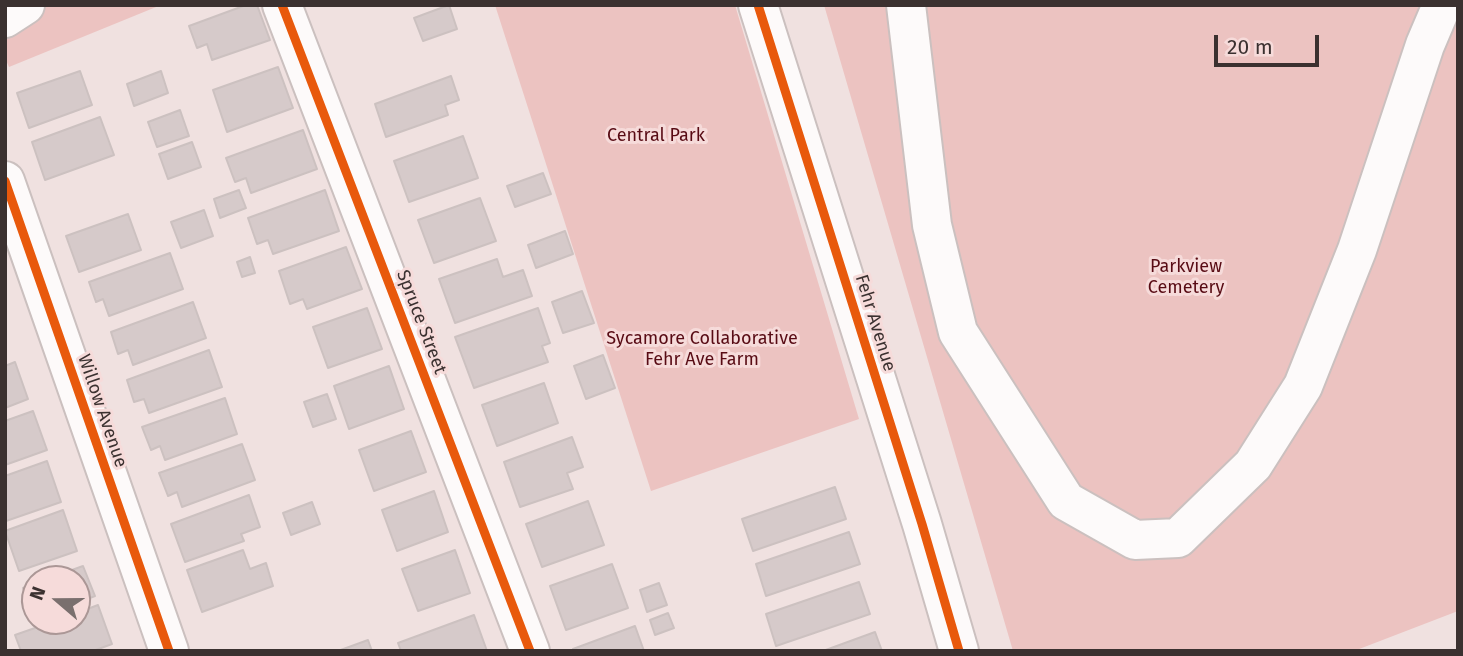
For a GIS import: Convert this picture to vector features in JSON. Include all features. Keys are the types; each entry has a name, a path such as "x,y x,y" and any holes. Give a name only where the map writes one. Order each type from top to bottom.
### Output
{"street":[{"path":"5,18 25,5"},
{"name":"Spruce Street","path":"282,5 530,651"},
{"name":"Fehr Avenue","path":"758,5 922,524 959,651"},
{"path":"906,5 932,225 958,332 1066,501 1135,540 1178,538 1253,465 1303,386 1357,250 1425,45 1442,5"},
{"name":"Willow Avenue","path":"5,181 169,651"}],"green space":[{"path":"5,5 161,5 9,67 5,58"},
{"name":"Central Park","path":"495,5 735,5 859,419 651,491"},
{"name":"Parkview Cemetery","path":"824,5 1458,5 1458,611 1354,651 1013,651"}],"building":[{"path":"246,5 257,5 270,40 212,60 207,44 197,48 189,26"},
{"path":"449,5 457,29 423,41 414,18"},
{"path":"278,67 293,108 227,132 213,90"},
{"path":"80,71 92,105 29,128 17,93"},
{"path":"161,71 168,93 134,106 127,84"},
{"path":"451,76 459,100 445,105 448,115 386,137 375,104"},
{"path":"180,110 189,136 157,147 148,122"},
{"path":"100,117 114,155 45,180 32,142"},
{"path":"303,130 317,169 251,193 246,178 235,182 226,158"},
{"path":"463,136 478,178 409,202 394,161"},
{"path":"192,142 201,167 168,179 159,154"},
{"path":"543,173 551,194 515,207 507,186"},
{"path":"239,190 246,208 220,218 214,199"},
{"path":"325,190 339,231 273,254 268,240 257,244 248,218"},
{"path":"480,198 496,241 434,263 418,220"},
{"path":"204,210 213,236 181,248 171,222"},
{"path":"128,214 141,250 79,272 66,236"},
{"path":"565,231 573,254 536,268 528,245"},
{"path":"346,247 362,289 307,309 303,299 290,304 279,271"},
{"path":"170,253 183,289 109,316 103,299 96,302 89,282"},
{"path":"250,257 255,273 242,277 237,262"},
{"path":"497,259 503,277 523,270 532,296 455,323 439,279"},
{"path":"582,291 594,323 563,333 552,302"},
{"path":"193,302 206,338 133,365 128,350 118,354 111,332"},
{"path":"367,308 382,349 328,368 313,327"},
{"path":"538,308 550,343 542,346 548,362 474,388 455,337"},
{"path":"209,350 222,387 149,413 144,399 134,402 127,380"},
{"path":"603,355 615,388 586,399 574,366"},
{"path":"15,362 28,399 5,408 5,366"},
{"path":"389,366 404,409 349,429 334,386"},
{"path":"544,383 558,423 497,446 482,405"},
{"path":"327,394 336,419 313,427 304,402"},
{"path":"225,398 237,434 165,460 160,446 151,450 142,427"},
{"path":"33,411 47,450 5,465 5,421"},
{"path":"411,431 426,472 374,491 359,450"},
{"path":"572,437 583,467 567,473 573,489 520,507 504,462"},
{"path":"242,444 255,480 182,507 177,492 168,496 159,473"},
{"path":"47,461 61,502 6,521 5,476"},
{"path":"835,487 846,519 753,551 742,519"},
{"path":"434,491 448,532 397,551 382,510"},
{"path":"249,495 260,527 241,534 244,541 185,562 171,524"},
{"path":"588,501 604,545 542,567 526,524"},
{"path":"312,502 320,524 291,535 283,513"},
{"path":"63,510 77,551 36,565 21,565 19,571 5,531"},
{"path":"849,532 860,564 766,596 756,564"},
{"path":"243,550 250,569 266,563 273,586 202,612 187,570"},
{"path":"455,550 470,593 418,611 402,569"},
{"path":"612,564 628,608 566,630 550,586"},
{"path":"859,582 870,614 776,646 766,614"},
{"path":"659,583 667,605 647,612 640,590"},
{"path":"98,605 112,644 93,651 21,651 15,635 21,633 91,635 91,608"},
{"path":"668,613 674,628 655,635 650,620"},
{"path":"474,615 487,651 401,651 398,643"},
{"path":"635,626 644,651 573,651 573,649"},
{"path":"875,632 882,651 823,651"},
{"path":"368,640 372,651 338,651"}],"cycle path":[{"path":"282,5 530,651"},
{"path":"758,5 922,524 959,651"},
{"path":"5,181 169,651"}],"park label":[{"name":"Sycamore Collaborative Fehr Ave Farm","path":"702,349"}]}
